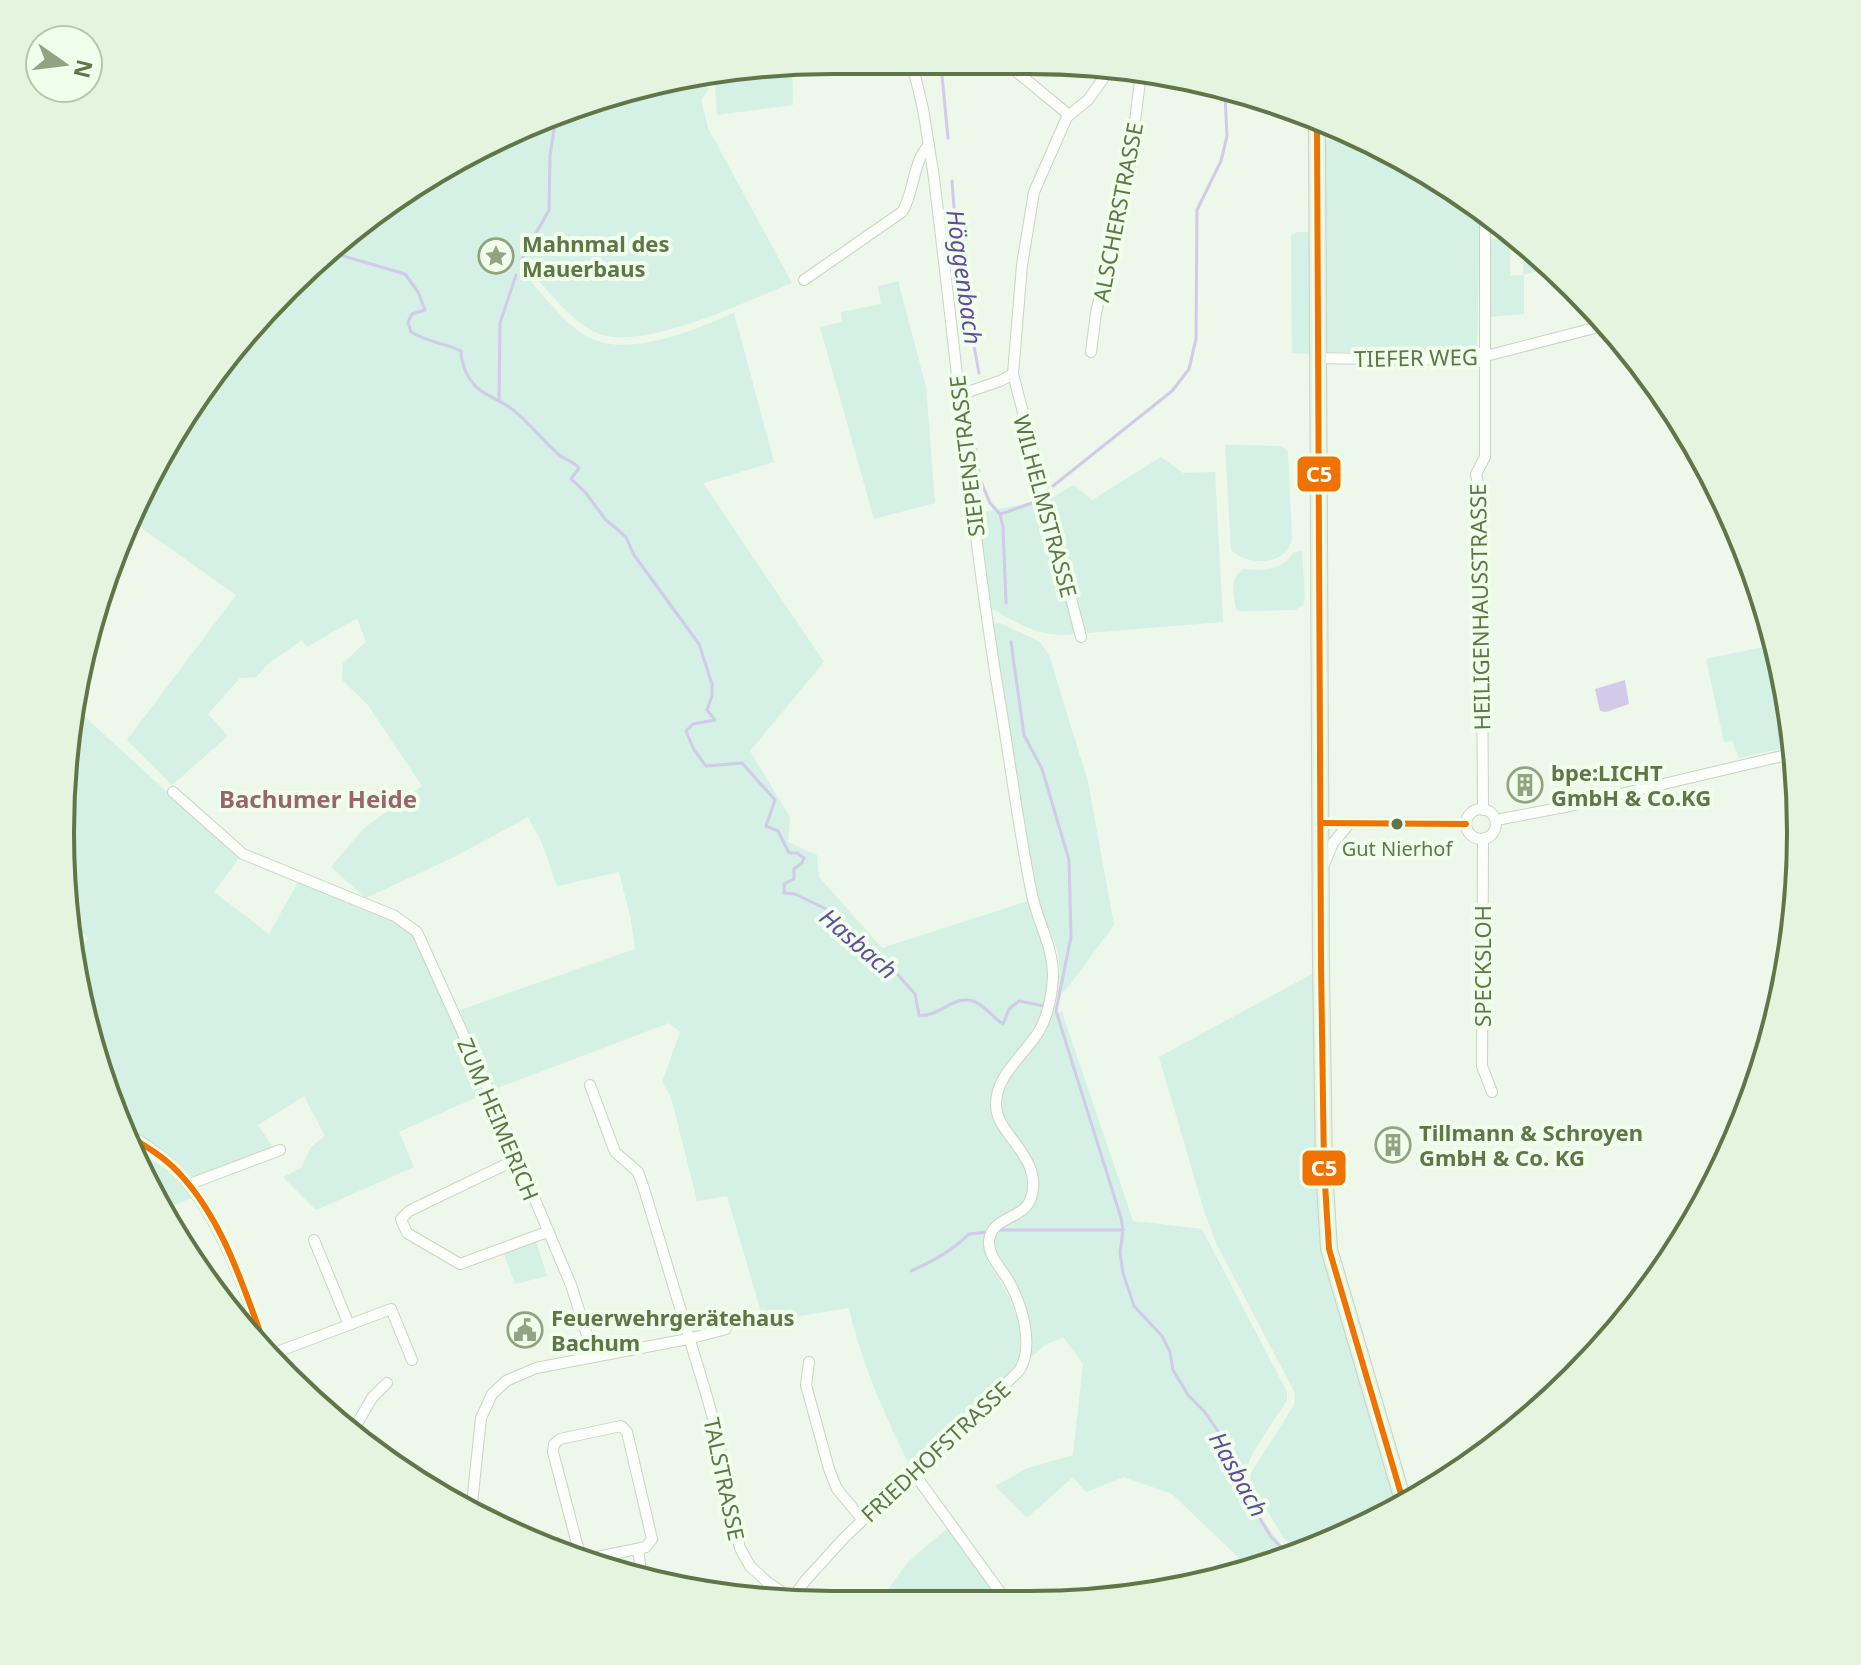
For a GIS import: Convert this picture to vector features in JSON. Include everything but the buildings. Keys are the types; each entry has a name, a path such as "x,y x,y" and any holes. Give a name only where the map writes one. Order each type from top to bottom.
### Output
{"main road":[{"path":"1317,131 1324,1168 1329,1249 1401,1493"}],"street":[{"name":"SIEPENSTRASSE","path":"914,74 929,145 985,612 1031,893 1051,951 1053,973 1047,1014 1037,1034 1004,1078"},
{"path":"1019,74 1069,115"},
{"name":"WILHELMSTRASSE","path":"1081,637 1013,374 1022,265 1033,195 1069,115 1088,100 1104,78"},
{"name":"ALSCHERSTRASSE","path":"1091,352 1096,313 1129,169 1140,82"},
{"path":"804,280 902,212 910,196 922,153 929,145"},
{"name":"HEILIGENHAUSSTRASSE","path":"1483,810 1481,497 1476,474 1485,457 1485,227"},
{"name":"TIEFER WEG","path":"1317,358 1416,360 1486,356 1595,328"},
{"path":"959,395 1013,374"},
{"path":"1496,820 1570,806 1783,756"},
{"name":"ZUM HEIMERICH","path":"173,792 243,854 395,916 417,932 571,1285 594,1357"},
{"path":"1483,810 1491,813 1496,820 1494,833 1483,839 1471,836 1466,824 1472,813 1483,810"},
{"path":"1321,823 1466,824"},
{"path":"1321,871 1329,850 1350,823"},
{"name":"SPECKSLOH","path":"1483,839 1482,1066 1492,1092"},
{"name":"FRIEDHOFSTRASSE","path":"799,1590 862,1519 1019,1371 1024,1360 1026,1337 1018,1303 989,1247 994,1228 1027,1206 1032,1192 1026,1159 997,1113 997,1099 1004,1078"},
{"name":"TALSTRASSE","path":"590,1085 615,1152 638,1172 718,1436 730,1511 740,1548 750,1566 775,1588"},
{"path":"141,1144 167,1160 190,1184 220,1237 256,1326"},
{"path":"190,1184 280,1150"},
{"path":"517,1159 409,1211 401,1219 401,1224 407,1233 460,1264 547,1232"},
{"path":"314,1240 349,1325"},
{"path":"280,1352 391,1309 412,1360"},
{"path":"472,1500 479,1427 486,1404 506,1381 523,1371 726,1329"},
{"path":"809,1362 806,1385 829,1469 842,1496 862,1519"},
{"path":"357,1423 372,1398 387,1383"},
{"path":"579,1547 553,1452 554,1444 560,1439 617,1426 627,1432 653,1536 649,1545 604,1556"},
{"path":"913,1472 999,1591"},
{"path":"638,1549 640,1566"}],"green space":[{"path":"792,76 793,105 717,115 715,83"},
{"path":"707,85 708,90 701,100 708,128 792,283 692,323 636,336 612,337 593,331 577,320 534,276 531,282 573,327 590,338 606,343 624,345 663,339 734,313 774,462 703,483 824,662 750,751 790,817 788,842 817,855 819,877 882,948 1028,901 1049,954 1045,1013 1062,1012 1133,1221 1202,1229 1287,1392 1287,1400 1246,1470 1249,1491 1260,1516 1284,1546 1240,1561 1172,1494 1124,1477 1086,1492 1073,1477 1027,1518 995,1486 1028,1468 1073,1455 1083,1364 1063,1337 1045,1345 1029,1359 1031,1339 995,1257 987,1261 1010,1299 1019,1325 1017,1369 912,1470 876,1391 849,1308 764,1322 727,1196 697,1201 671,1097 662,1082 680,1032 669,1023 492,1090 460,1010 635,949 619,872 557,886 542,843 528,817 456,856 366,898 331,867 363,829 422,786 367,704 342,680 343,663 366,642 357,618 307,647 302,640 269,663 256,677 240,678 208,714 228,736 172,785 127,740 236,595 139,526 176,453 202,411 262,332 332,262 411,202 453,176 497,152 589,114"},
{"path":"1323,140 1340,141 1364,152 1408,176 1480,224 1477,350 1324,352"},
{"path":"1297,232 1311,232 1310,354 1292,353 1291,236"},
{"path":"1488,239 1500,239 1510,247 1510,276 1523,275 1524,258 1539,271 1524,275 1524,314 1489,317"},
{"path":"898,281 926,387 935,503 874,519 820,327 842,322 841,312 881,304 878,286"},
{"path":"1225,445 1282,446 1288,452 1292,539 1288,548 1275,559 1256,561 1231,550"},
{"path":"1161,457 1183,473 1215,472 1223,622 1088,633 1083,628 1049,499 1074,485 1092,500"},
{"path":"1042,501 1075,627 1073,634 1039,632 990,608 977,513"},
{"path":"1302,551 1303,605 1295,610 1236,609 1234,582 1243,569 1272,568 1284,563 1294,552"},
{"path":"1000,623 1040,642 1049,655 1088,782 1114,925 1065,991 1056,993 1060,972 1058,951 1036,898 991,629 994,624"},
{"path":"1764,647 1782,748 1739,758 1732,741 1724,742 1706,659"},
{"path":"83,717 239,858 214,892 269,934 298,882 407,927 421,945 486,1093 399,1132 414,1167 316,1210 283,1177 301,1168 311,1147 325,1136 304,1096 258,1125 274,1149 193,1179 164,1152 138,1137 114,1076 100,1029 83,946 88,938 80,930 74,832"},
{"path":"1314,973 1322,1252 1396,1495 1364,1513 1290,1544 1250,1483 1251,1473 1294,1405 1295,1393 1217,1245 1159,1057"},
{"path":"147,1157 167,1170 192,1198 172,1205"},
{"path":"536,1241 547,1276 515,1284 504,1254"},
{"path":"949,1527 995,1591 887,1591 908,1562"}],"shaded area":[{"path":"1625,680 1629,704 1600,711 1595,689"}],"waterway":[{"path":"942,74 948,138"},
{"path":"1053,486 1172,391 1189,369 1196,339 1197,210 1221,161 1227,136 1225,100"},
{"path":"521,260 549,210 550,155 555,127"},
{"name":"Höggenbach","path":"952,181 962,277 979,373"},
{"name":"Hasbach","path":"341,255 405,274 418,292 425,310 412,314 408,322 411,332 461,351 465,370 475,386 510,407 558,454 579,468 571,479 605,519 626,537 634,555 699,644 712,684 707,710 715,720 693,724 686,731 694,750 706,766 742,763 775,800 766,826 778,831 789,853 797,853 804,858 794,869 794,879 784,884 784,893 795,894 830,911 883,958 915,994 919,1015 933,1013 965,1000 981,1005 1003,1024 1009,1009 1019,1001 1044,1006"},
{"path":"499,400 500,323 516,275"},
{"name":"Höggenbach","path":"972,422 980,479 990,503 1000,514 1003,527 1006,603"},
{"path":"1001,514 1035,502"},
{"name":"Hasbach","path":"1011,642 1024,735 1042,769 1069,860 1071,937 1056,1011 1121,1218 1123,1273 1134,1306 1162,1336 1170,1352 1173,1370 1188,1395 1204,1411 1236,1457 1250,1502 1271,1537 1281,1547"},
{"path":"999,1230 1123,1230"},
{"path":"911,1271 942,1255 969,1234 988,1232"}],"transit line":[{"name":"C5","path":"1317,131 1324,1168 1329,1249 1401,1493"},
{"name":"C5","path":"1321,823 1466,824"},
{"name":"C5","path":"141,1144 179,1173 210,1214 233,1261 259,1329"}],"place":[{"name":"Mahnmal des Mauerbaus","path":"496,256"},
{"name":"bpe:LICHT GmbH & Co.KG","path":"1525,785"},
{"name":"Gut Nierhof","path":"1397,824"},
{"name":"Tillmann & Schroyen GmbH & Co. KG","path":"1393,1145"},
{"name":"Feuerwehrgerätehaus Bachum","path":"525,1330"}],"district":[{"name":"Bachumer Heide","path":"318,798"}]}
